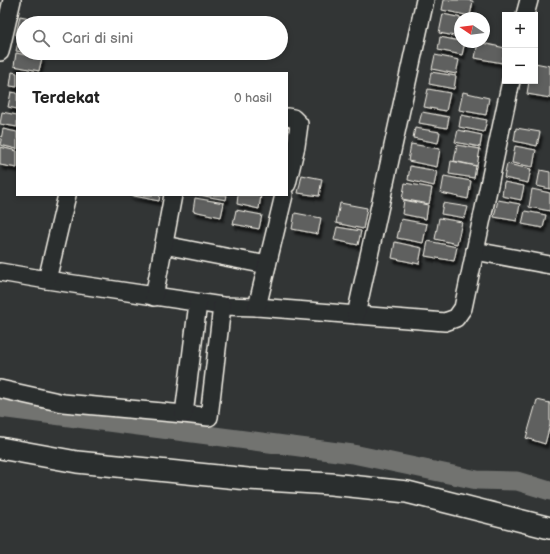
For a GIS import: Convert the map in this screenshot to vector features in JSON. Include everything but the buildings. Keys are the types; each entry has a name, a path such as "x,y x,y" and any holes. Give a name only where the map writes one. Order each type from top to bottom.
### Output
{"street":[{"path":"0,52 12,0"},
{"path":"356,315 425,0"},
{"path":"526,12 528,0"},
{"path":"0,272 154,297 222,306 257,307 445,322 456,318 463,308 510,84"},
{"path":"288,117 293,118 299,124 296,146 288,180"},
{"path":"47,280 67,196"},
{"path":"154,297 173,196"},
{"path":"257,307 284,196"},
{"path":"164,245 267,265"},
{"path":"475,251 550,265"},
{"path":"184,414 198,303"},
{"path":"0,388 63,402 209,417 222,306"},
{"path":"0,448 77,462 248,479 331,484 407,492 550,528"}],"waterway":[{"path":"0,408 353,454 477,480 517,481 550,491"}]}
